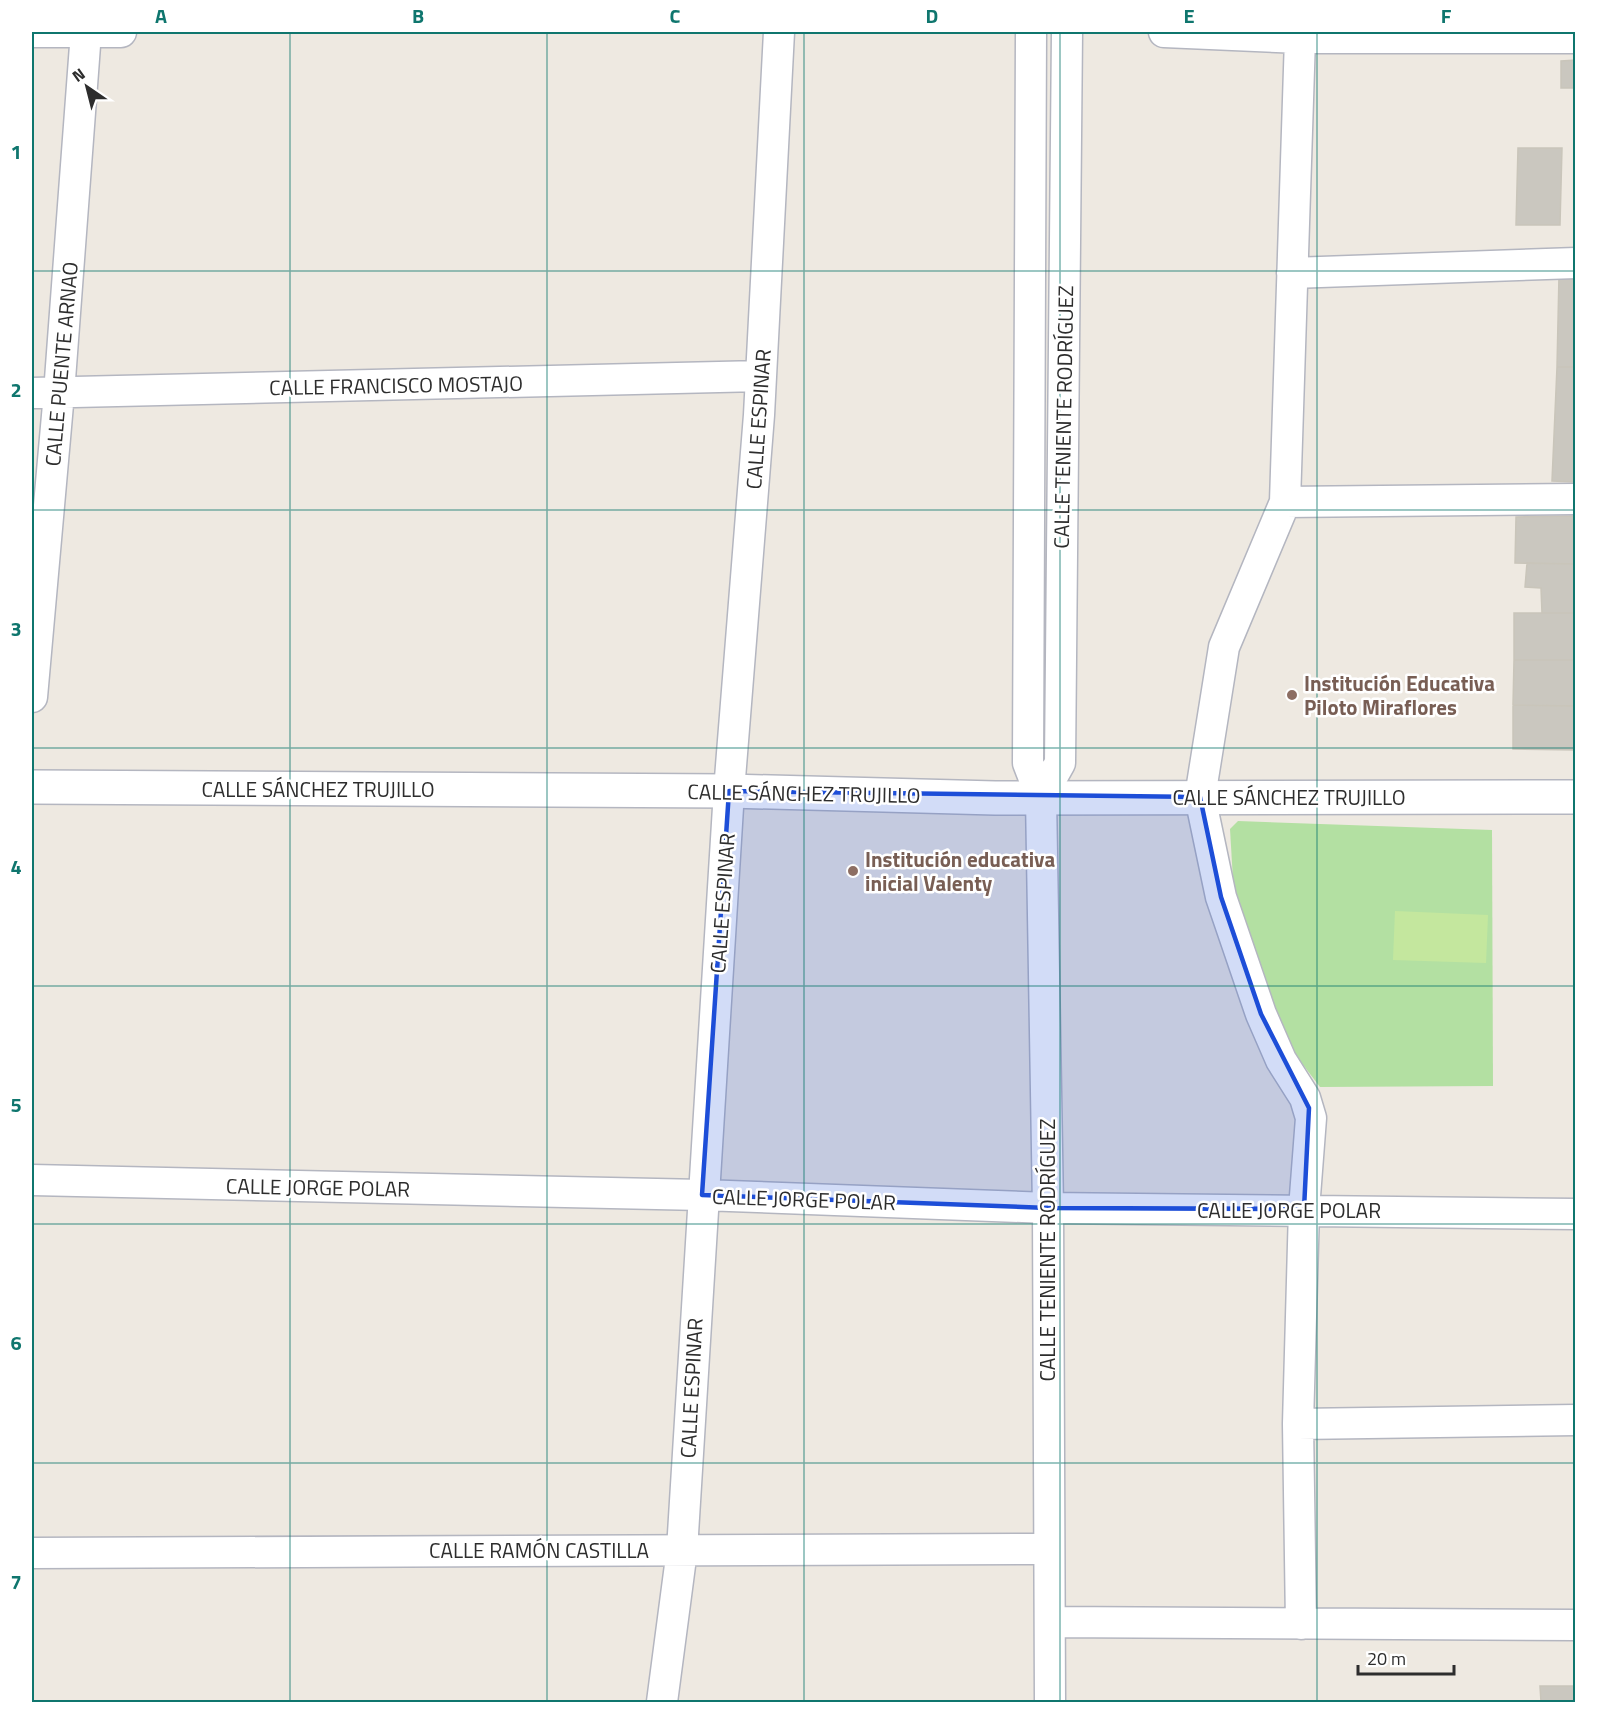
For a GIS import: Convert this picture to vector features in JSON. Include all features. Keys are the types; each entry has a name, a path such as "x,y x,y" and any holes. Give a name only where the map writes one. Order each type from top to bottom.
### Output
{"street":[{"path":"32,32 121,32"},
{"name":"CALLE PUENTE ARNAO","path":"32,697 45,393 86,32"},
{"name":"CALLE ESPINAR","path":"662,1702 682,1550 702,1195 729,791 761,376 779,32"},
{"name":"CALLE TENIENTE RODRÍGUEZ","path":"1031,32 1028,763 1041,797 1048,1208 1047,1549 1050,1702"},
{"name":"CALLE TENIENTE RODRÍGUEZ","path":"1041,797 1060,763 1067,32"},
{"path":"1164,32 1300,38 1575,39"},
{"path":"1300,38 1285,502 1224,647 1200,797 1221,897 1261,1014 1281,1060 1309,1108 1311,1118 1304,1209 1298,1424 1301,1624"},
{"path":"1292,273 1575,263"},
{"name":"CALLE FRANCISCO MOSTAJO","path":"45,393 761,376"},
{"path":"1285,502 1575,499"},
{"name":"CALLE SÁNCHEZ TRUJILLO","path":"32,787 729,791 1041,797 1575,797"},
{"name":"CALLE JORGE POLAR","path":"32,1180 702,1195 1048,1208 1304,1209 1575,1214"},
{"path":"1298,1424 1575,1420"},
{"name":"CALLE RAMÓN CASTILLA","path":"32,1553 1047,1549"},
{"path":"1050,1622 1575,1624"}],"highlighted area":[{"path":"729,791 1200,797 1221,897 1261,1014 1309,1108 1304,1209 1048,1208 702,1195"}],"green space":[{"path":"1238,821 1492,830 1493,1086 1320,1087 1281,1036 1234,897 1230,829"},
{"path":"1395,911 1488,915 1486,963 1393,960"}],"building":[{"path":"1576,60 1576,88 1561,88 1561,61"},
{"path":"1518,148 1562,148 1560,225 1516,225"},
{"path":"1559,275 1576,275 1576,367 1557,367"},
{"path":"1557,367 1576,367 1576,482 1552,481"},
{"path":"1576,516 1576,564 1515,563 1516,517"},
{"path":"1527,563 1576,564 1576,613 1542,613 1541,588 1525,587"},
{"path":"1514,613 1576,613 1576,660 1514,660"},
{"path":"1514,660 1576,660 1576,706 1513,705"},
{"path":"1513,705 1576,706 1576,750 1513,749"},
{"path":"1540,1686 1576,1686 1576,1702 1541,1702"}],"place":[{"name":"Institución Educativa Piloto Miraflores","path":"1292,695"},
{"name":"Institución educativa inicial Valenty","path":"853,871"}]}
